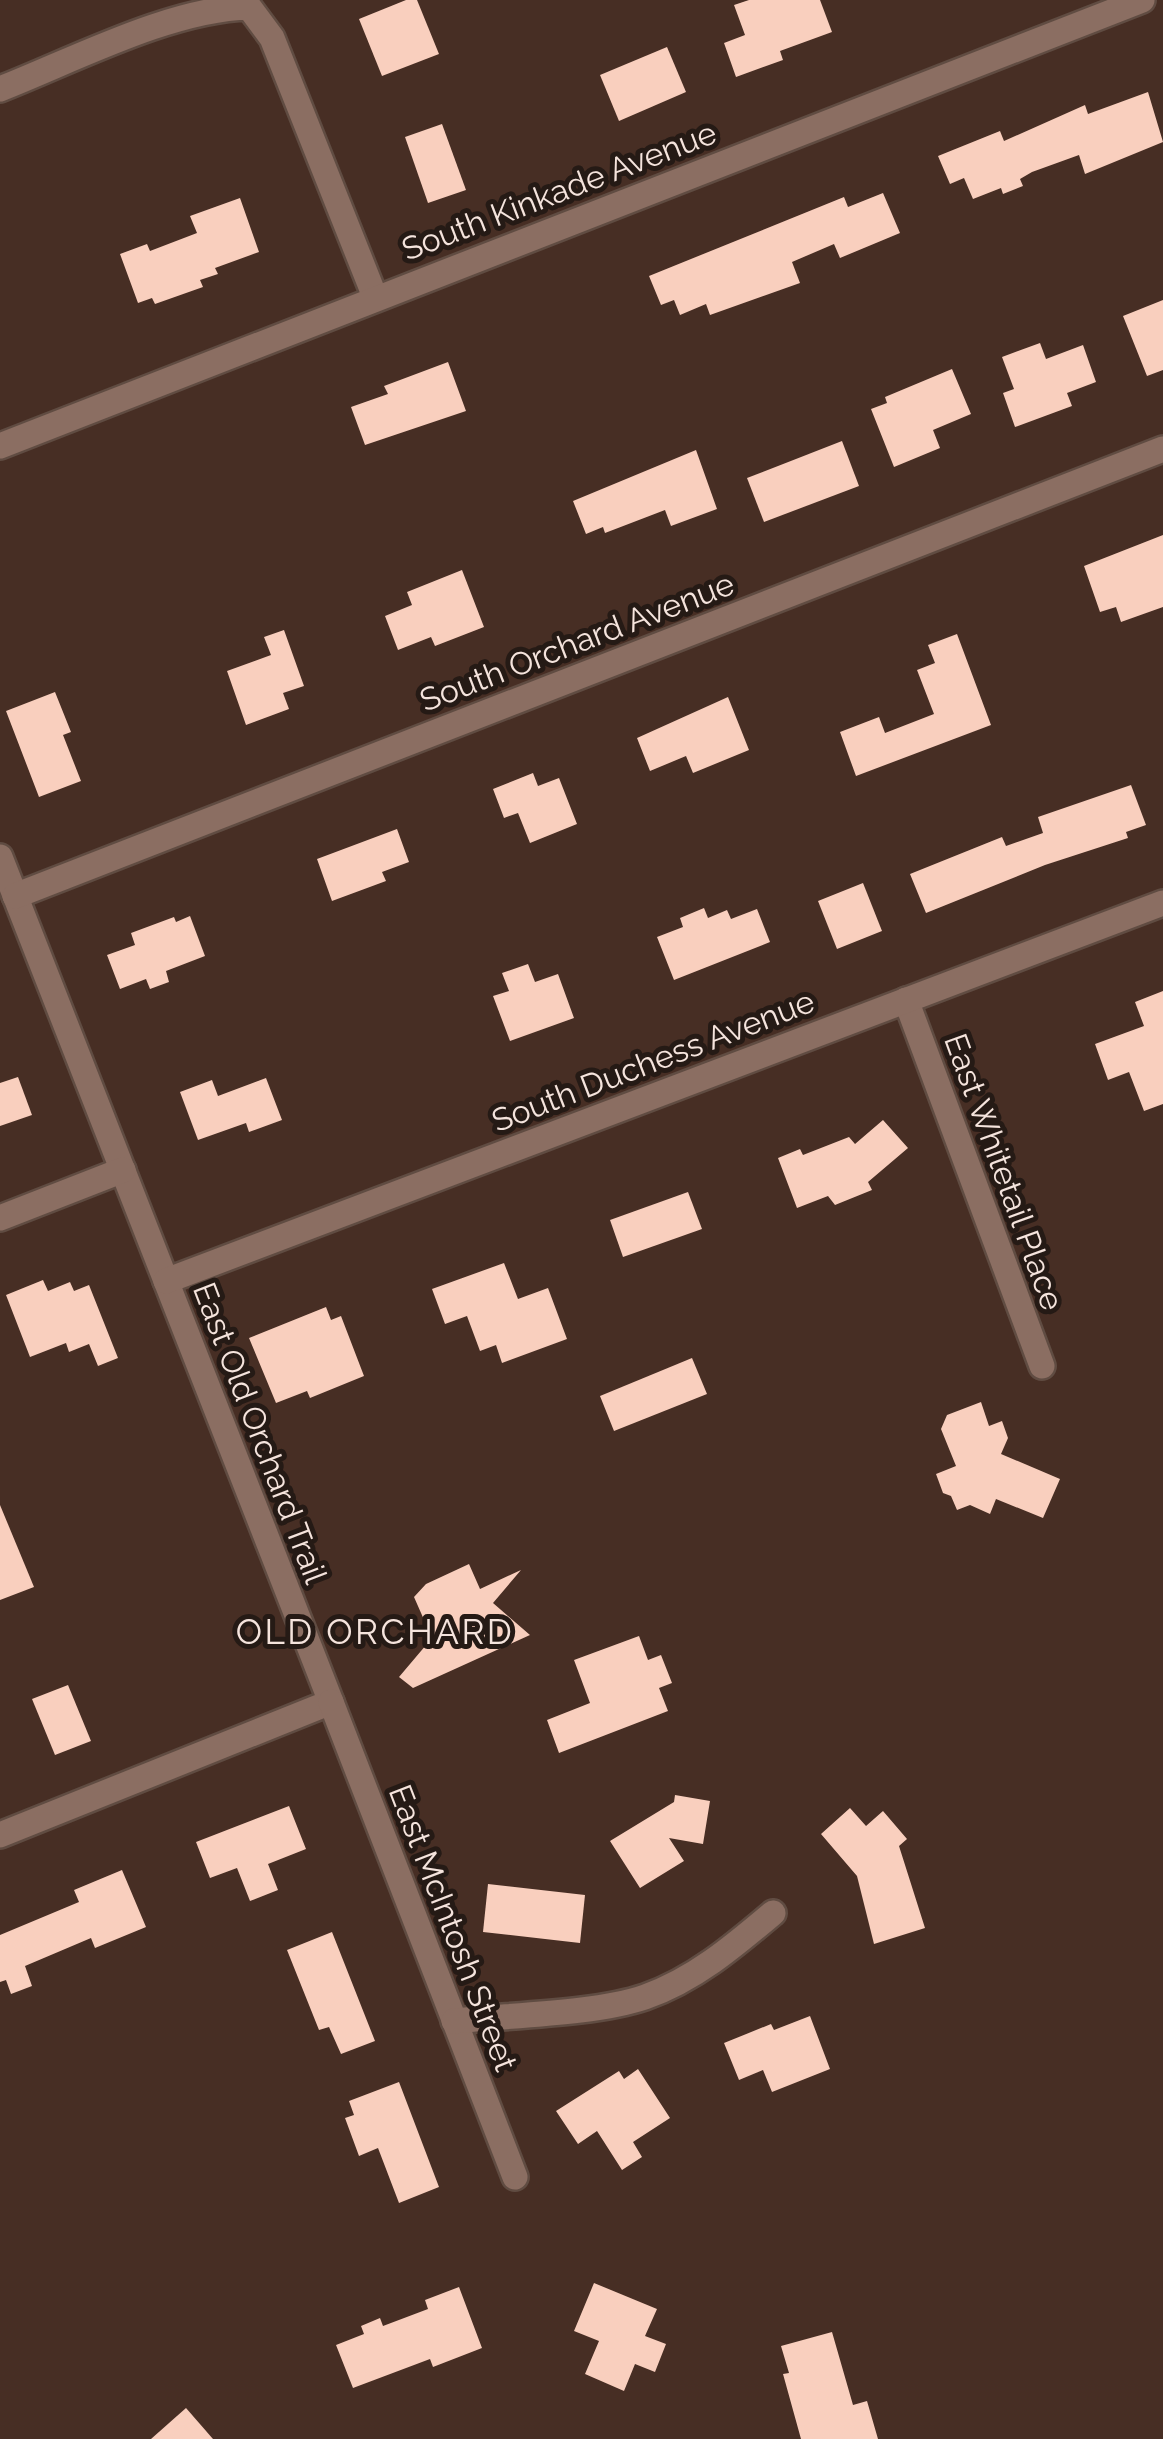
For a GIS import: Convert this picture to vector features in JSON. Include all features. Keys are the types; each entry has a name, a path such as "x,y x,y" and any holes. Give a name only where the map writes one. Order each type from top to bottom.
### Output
{"street":[{"name":"South Kinkade Avenue","path":"0,446 1142,0"},
{"path":"0,89 162,26 226,7 248,6 272,38 375,297"},
{"name":"South Orchard Avenue","path":"15,896 1163,448"},
{"name":"East Old Orchard Trail","path":"0,856 330,1702"},
{"name":"South Duchess Avenue","path":"166,1281 1163,903"},
{"name":"East Whitetail Place","path":"906,1000 1042,1366"},
{"path":"0,1218 122,1170"},
{"path":"0,1835 330,1702"},
{"name":"East McIntosh Street","path":"330,1702 515,2177"},
{"path":"454,2021 642,1998 679,1982 724,1954 773,1912"}],"building":[{"path":"406,0 417,0 439,54 382,76 359,19"},
{"path":"749,0 820,0 832,32 780,51 783,60 736,77 724,43 745,35 734,5"},
{"path":"667,47 686,92 619,121 600,75"},
{"path":"1148,92 1163,142 1085,174 1079,155 1032,172 1020,179 1023,186 1003,194 1001,188 973,199 964,178 950,184 938,156 1000,131 1004,141 1085,105 1088,114"},
{"path":"442,124 466,190 428,203 405,137"},
{"path":"883,193 900,233 840,258 834,244 792,262 800,283 710,315 706,304 680,315 674,300 661,305 649,276 844,197 848,207"},
{"path":"240,198 259,252 215,268 218,274 200,280 203,287 155,304 152,298 138,303 120,254 147,244 150,251 197,233 190,216"},
{"path":"1163,300 1163,370 1147,376 1123,316"},
{"path":"1040,343 1046,359 1083,345 1096,382 1067,393 1072,406 1015,427 1003,393 1014,389 1002,357"},
{"path":"448,362 466,411 365,445 351,407 388,394 384,386"},
{"path":"952,369 971,414 933,430 940,448 894,467 871,409 887,403 885,397"},
{"path":"842,441 859,486 764,522 747,478"},
{"path":"696,450 717,509 671,526 665,510 605,533 603,527 586,534 573,501"},
{"path":"1163,535 1163,607 1121,622 1116,607 1100,612 1084,566"},
{"path":"462,570 484,627 435,646 431,637 398,650 385,616 412,605 407,592"},
{"path":"284,630 304,686 283,693 289,709 246,725 227,671 271,655 264,637"},
{"path":"957,634 991,725 856,776 840,732 879,717 885,733 934,714 917,670 935,663 928,645"},
{"path":"55,692 71,732 63,735 81,781 39,797 6,711"},
{"path":"728,697 749,750 693,773 686,756 650,771 637,738"},
{"path":"533,773 538,786 559,778 577,824 530,843 518,813 504,818 493,789"},
{"path":"1131,785 1146,825 1126,832 1128,838 1045,865 926,913 910,874 1002,837 1006,846 1043,833 1038,817"},
{"path":"397,829 409,862 382,872 386,881 332,901 317,859"},
{"path":"863,883 882,931 837,949 818,901"},
{"path":"704,908 708,918 727,910 731,919 757,909 770,942 674,980 657,937 683,927 680,918"},
{"path":"190,916 205,956 166,971 169,982 150,989 146,979 120,989 107,955 135,945 131,933 174,917 176,922"},
{"path":"528,964 535,982 558,974 574,1018 510,1041 493,996 509,991 502,973"},
{"path":"1163,991 1163,1104 1144,1111 1129,1072 1108,1080 1095,1044 1144,1026 1135,1002"},
{"path":"18,1077 32,1115 0,1126 0,1083"},
{"path":"266,1078 282,1120 249,1132 246,1123 198,1140 180,1092 212,1080 218,1096"},
{"path":"883,1120 908,1148 868,1182 872,1190 835,1205 828,1196 797,1208 778,1158 800,1149 803,1155 849,1137 855,1144"},
{"path":"688,1192 702,1229 623,1257 610,1220"},
{"path":"504,1263 518,1299 548,1288 567,1339 502,1363 496,1345 480,1351 467,1316 445,1324 432,1289"},
{"path":"43,1280 48,1291 70,1282 74,1291 89,1285 118,1358 98,1366 89,1344 69,1352 66,1343 30,1357 6,1295"},
{"path":"326,1307 331,1320 341,1316 364,1376 310,1398 307,1391 276,1403 249,1338"},
{"path":"692,1358 707,1394 614,1431 600,1396"},
{"path":"981,1402 989,1426 1002,1421 1008,1438 1001,1454 1060,1479 1043,1518 996,1499 990,1514 970,1505 957,1510 951,1496 943,1493 936,1474 956,1466 941,1429 947,1415"},
{"path":"0,1505 34,1587 0,1600"},
{"path":"469,1564 480,1589 521,1570 493,1603 530,1635 413,1688 399,1677 432,1638 414,1597 426,1584"},
{"path":"639,1636 648,1660 661,1655 672,1683 659,1688 668,1711 559,1753 547,1720 590,1703 574,1660"},
{"path":"68,1685 91,1741 55,1755 32,1699"},
{"path":"675,1795 710,1801 703,1844 669,1838 684,1861 640,1888 610,1841 674,1802"},
{"path":"289,1806 306,1849 268,1864 278,1890 250,1901 237,1868 210,1878 196,1842"},
{"path":"850,1808 866,1826 883,1811 907,1839 899,1846 925,1928 874,1944 857,1876 821,1834"},
{"path":"122,1870 146,1927 95,1948 91,1938 25,1966 32,1986 11,1994 6,1980 0,1982 0,1935 79,1902 74,1890"},
{"path":"488,1884 585,1895 580,1943 483,1932"},
{"path":"332,1932 375,2041 341,2054 329,2027 319,2030 287,1950"},
{"path":"810,2016 830,2069 772,2092 763,2070 739,2080 724,2043 771,2024 774,2030"},
{"path":"638,2069 670,2118 633,2142 642,2157 622,2170 597,2131 578,2144 556,2111 619,2071 624,2079"},
{"path":"399,2082 439,2187 399,2203 378,2148 359,2156 345,2118 354,2115 349,2101"},
{"path":"594,2283 657,2309 645,2336 666,2344 655,2372 635,2364 624,2391 585,2374 599,2341 574,2331"},
{"path":"459,2287 482,2348 433,2367 430,2359 353,2388 336,2345 364,2334 361,2326 380,2318 383,2326 428,2309 425,2300"},
{"path":"832,2332 853,2405 867,2401 878,2439 801,2439 783,2374 789,2373 781,2346"},
{"path":"186,2408 213,2439 151,2439"}],"district":[{"name":"OLD ORCHARD","path":"375,1632"}]}
